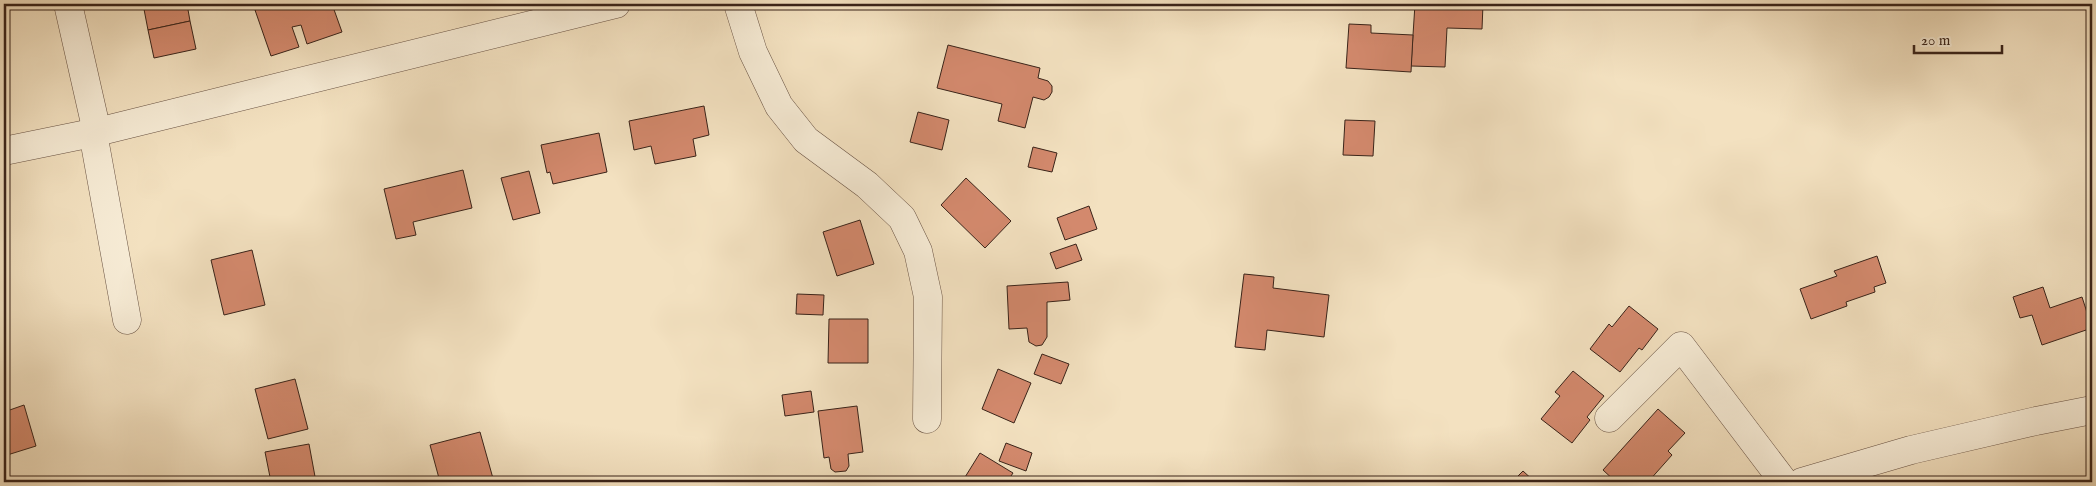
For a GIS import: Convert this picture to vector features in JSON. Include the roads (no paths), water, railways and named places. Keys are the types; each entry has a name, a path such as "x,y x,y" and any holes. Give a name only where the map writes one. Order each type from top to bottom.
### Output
{"street":[{"path":"68,4 95,132 127,320"},
{"path":"4,151 95,132 616,4"},
{"path":"738,4 753,52 779,106 806,140 868,185 902,218 918,251 928,297 927,419"},
{"path":"1609,418 1681,346 1784,482"},
{"path":"1802,482 1911,450 2092,410"}]}
